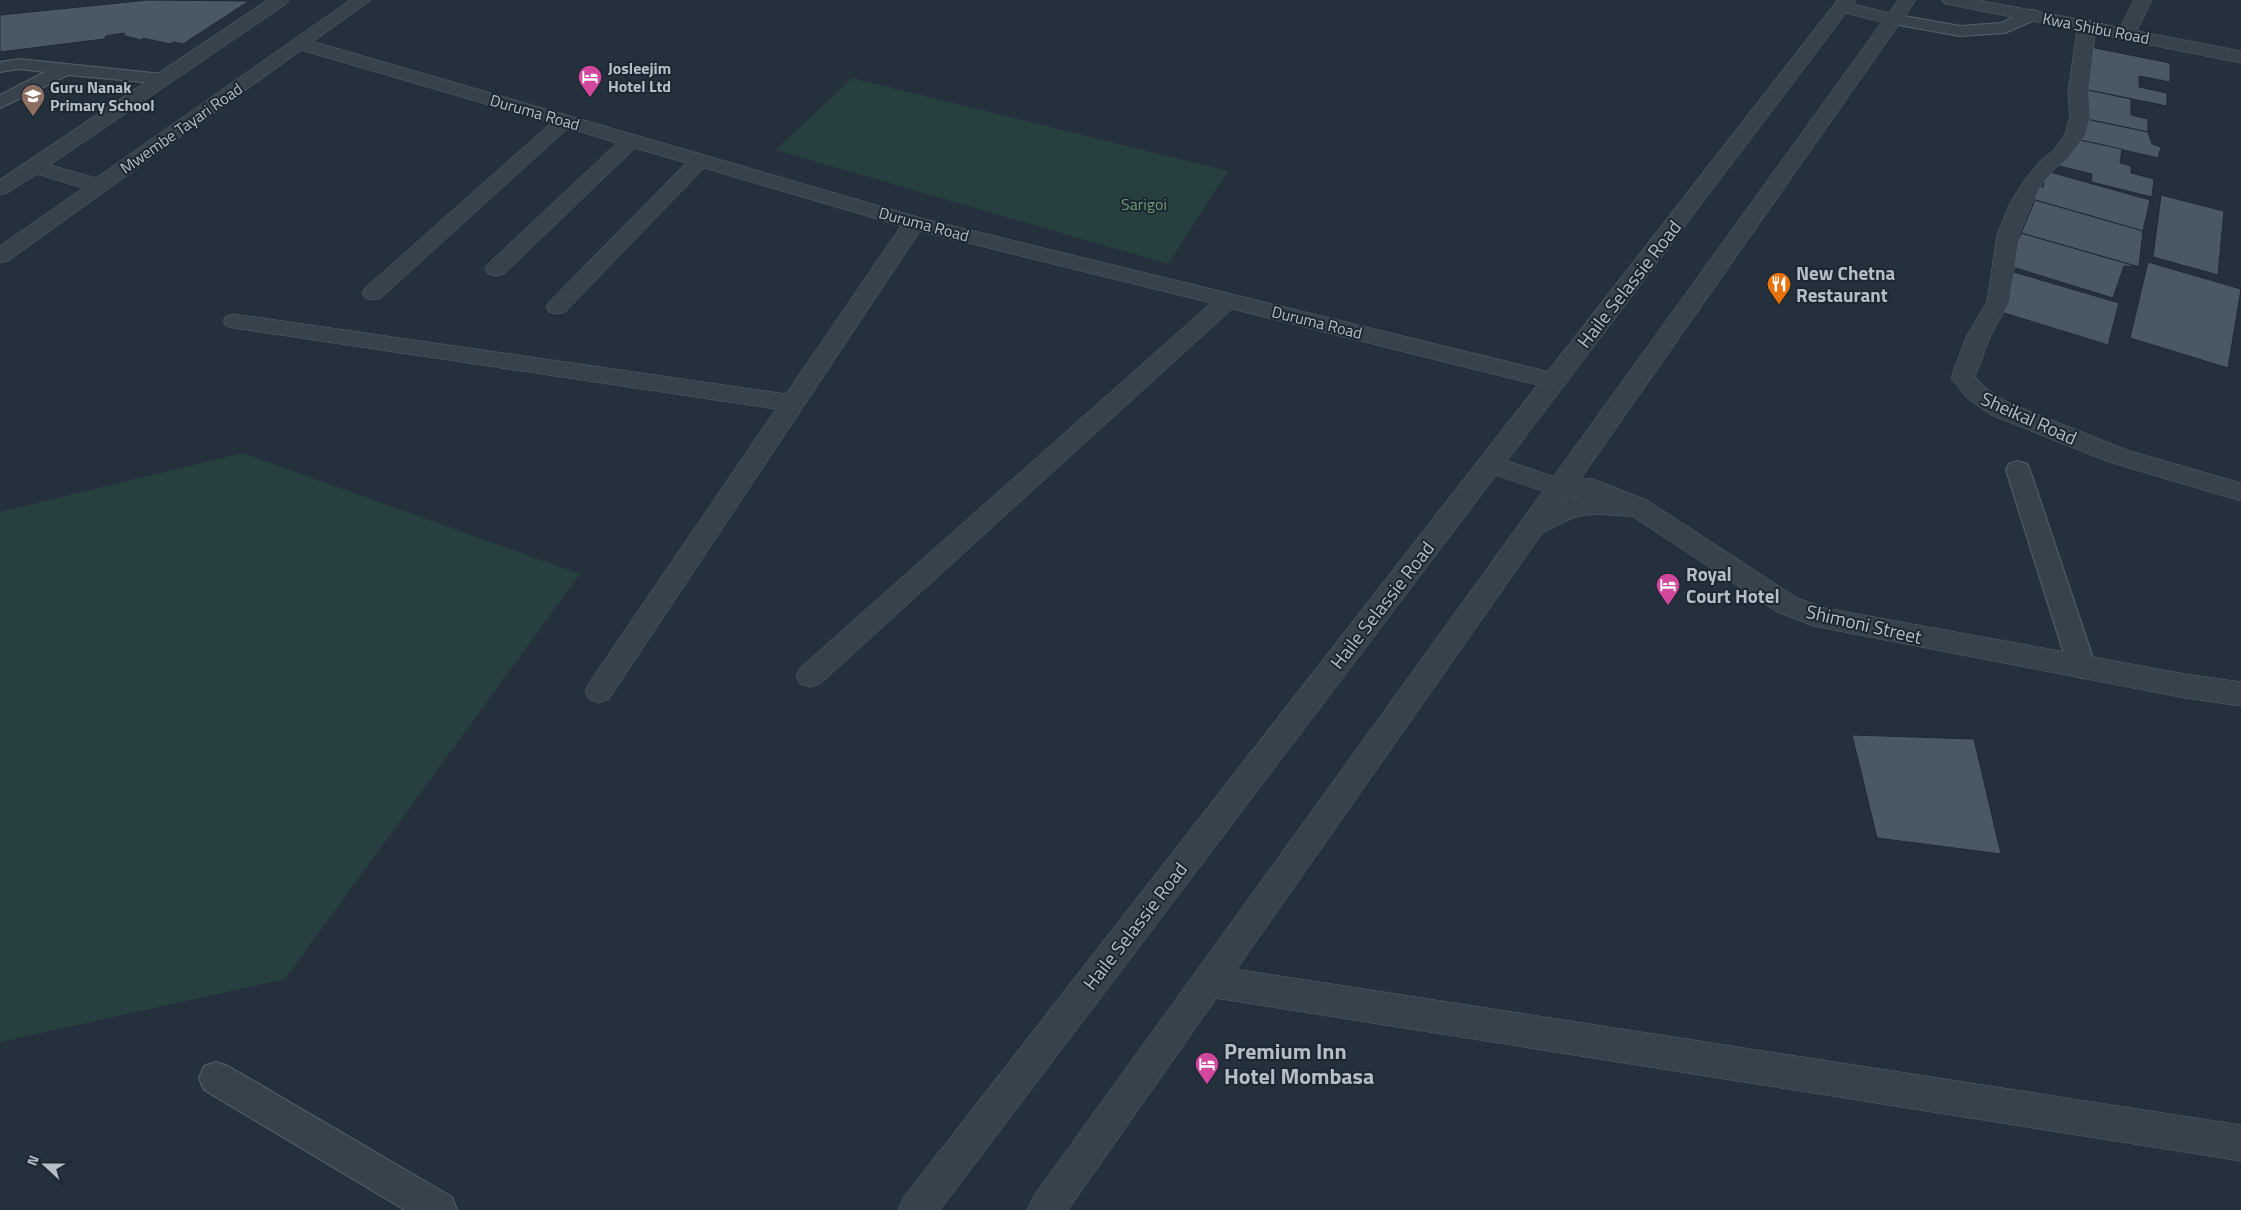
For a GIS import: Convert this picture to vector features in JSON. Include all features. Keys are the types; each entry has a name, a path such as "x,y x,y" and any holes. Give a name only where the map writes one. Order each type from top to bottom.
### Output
{"street":[{"path":"0,189 280,0"},
{"name":"Mwembe Tayari Road","path":"0,256 362,0"},
{"name":"Kwa Shibu Road","path":"1951,0 2241,56"},
{"path":"2127,33 2143,0"},
{"path":"1046,1210 1900,10 1845,4"},
{"name":"Haile Selassie Road","path":"917,1210 1845,4"},
{"name":"Sheikal Road","path":"2088,25 2078,93 2080,116 2076,135 2060,155 2047,165 2033,182 2021,203 2008,235 1998,302 1978,337 1963,378 1974,393 1985,402 2000,409 2118,456 2241,492"},
{"name":"Duruma Road","path":"300,44 914,223 1554,381"},
{"path":"373,293 565,121"},
{"path":"496,269 632,140"},
{"path":"557,307 700,160"},
{"path":"33,166 100,186"},
{"path":"599,691 791,403 914,223"},
{"path":"810,676 1228,300"},
{"path":"234,321 791,403"},
{"name":"Shimoni Street","path":"1490,464 1560,488 1593,488 1638,507 1787,605 1840,621 2185,686 2241,694"},
{"path":"1532,528 1572,508 1604,505 1638,507"},
{"path":"1209,981 2241,1143"}],"lane":[{"path":"1900,10 1960,31 2005,28 2031,15"},
{"path":"0,67 19,64 163,79"},
{"path":"0,102 65,69"},
{"path":"2018,470 2082,666"},
{"path":"216,1078 439,1210"}],"green space":[{"name":"Sarigoi","path":"852,78 1228,171 1168,264 776,150"},
{"path":"242,453 580,574 285,979 0,1042 0,512"}],"building":[{"path":"148,0 249,1 183,44 174,42 170,44 143,38 141,40 125,36 124,33 106,36 104,39 0,52 0,15"},
{"path":"2090,47 2170,63 2170,82 2139,76 2139,87 2167,93 2167,106 2088,90"},
{"path":"2088,90 2131,99 2131,115 2148,119 2148,132 2086,119"},
{"path":"2086,119 2148,132 2152,144 2161,147 2158,158 2080,140"},
{"path":"2080,140 2122,149 2120,163 2131,166 2131,173 2154,179 2152,197 2091,182 2092,174 2055,165"},
{"path":"2050,172 2150,200 2143,231 2035,200 2033,196 2038,187 2043,187 2044,183 2042,181"},
{"path":"2161,195 2224,211 2218,275 2153,257"},
{"path":"2035,200 2143,231 2139,267 2021,233"},
{"path":"2021,233 2139,267 2124,266 2113,298 2009,266"},
{"path":"2148,262 2241,289 2228,368 2130,338"},
{"path":"2014,272 2119,303 2108,345 2001,312"},
{"path":"1852,735 1974,739 2001,854 1877,838"}],"place":[{"name":"Josleejim Hotel Ltd","path":"590,98"},
{"name":"Guru Nanak Primary School","path":"33,117"},
{"name":"New Chetna Restaurant","path":"1779,305"},
{"name":"Royal Court Hotel","path":"1668,606"},
{"name":"Premium Inn Hotel Mombasa","path":"1207,1085"}]}
